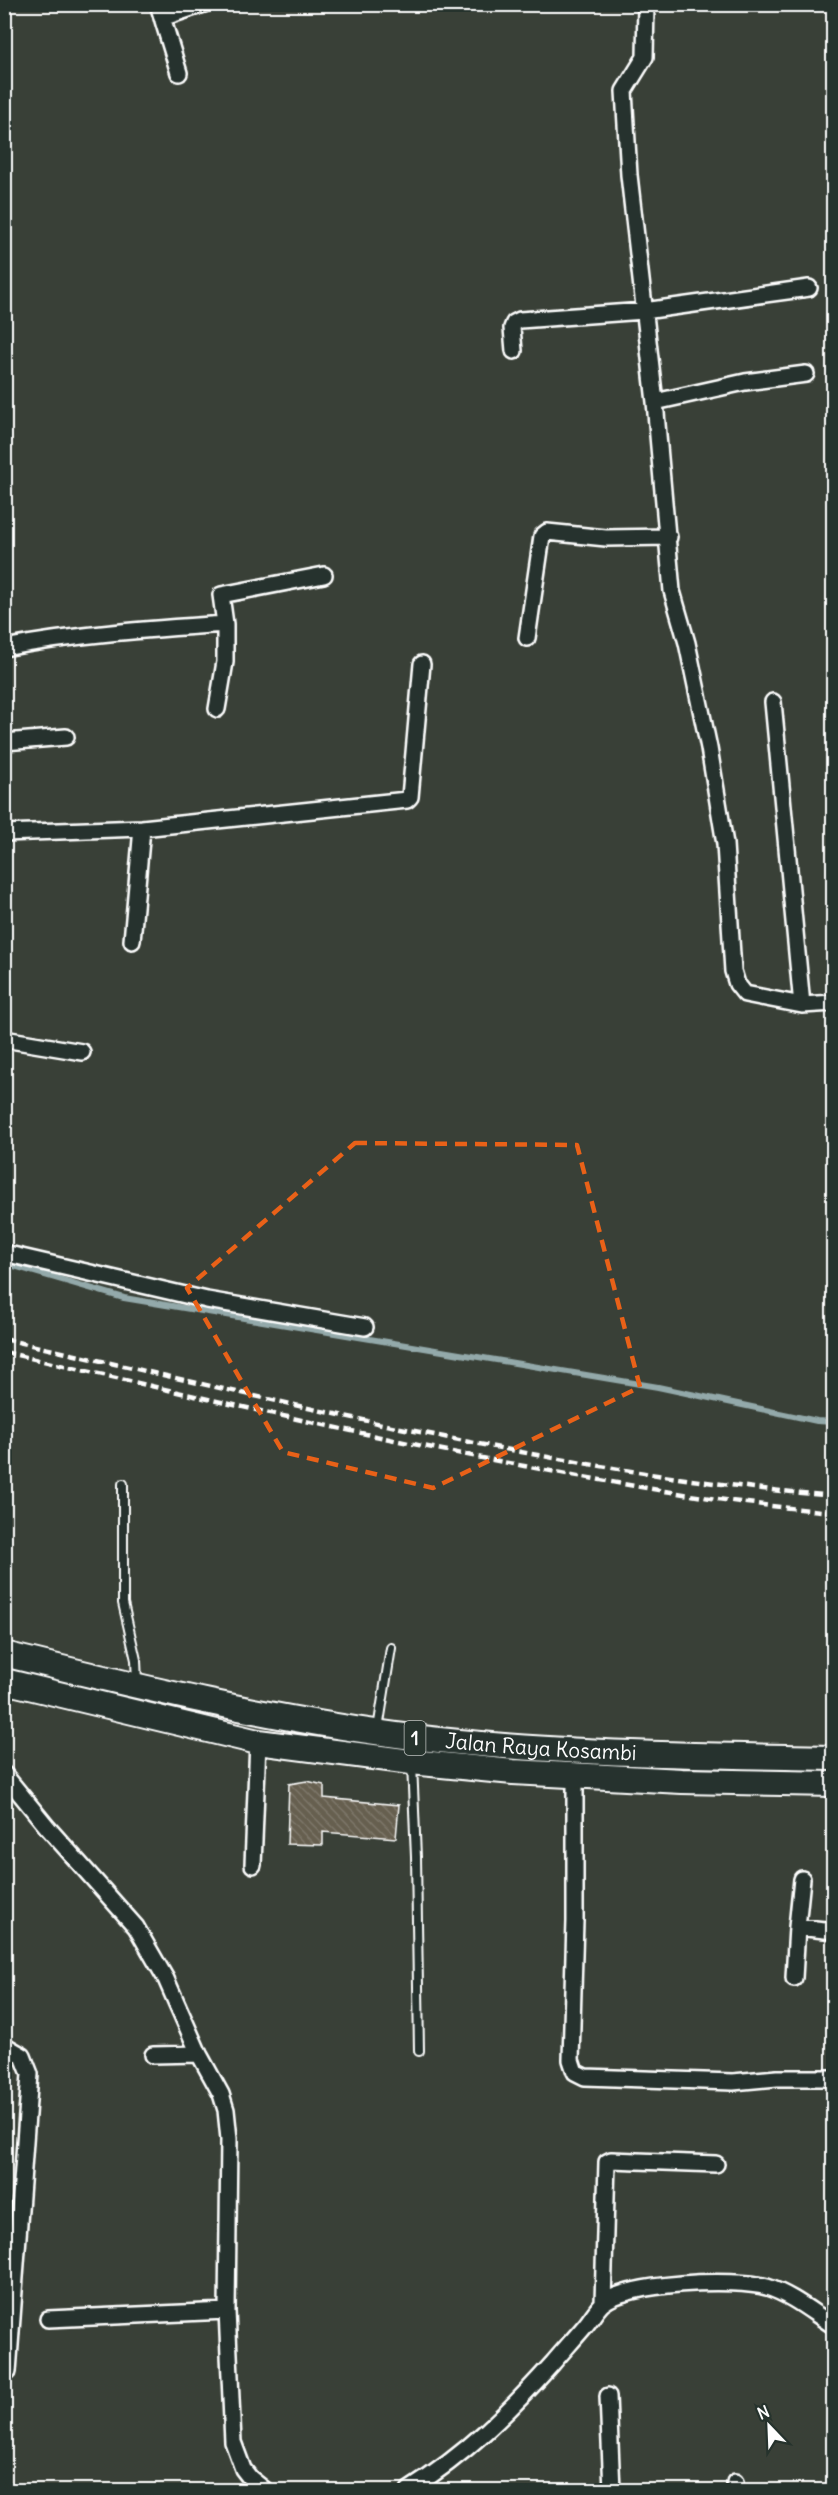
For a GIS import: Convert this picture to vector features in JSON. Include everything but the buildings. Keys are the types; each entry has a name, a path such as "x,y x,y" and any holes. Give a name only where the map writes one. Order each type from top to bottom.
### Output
{"highway":[{"name":"Jalan Raya Kosambi","path":"4,1653 137,1686 270,1714 378,1732 515,1746 684,1755 834,1758"},
{"name":"Jalan Raya Kosambi","path":"4,1681 258,1742 411,1762 682,1781 834,1784"}],"street":[{"path":"179,73 160,11 204,4"},
{"path":"646,4 645,57 624,91 629,175 669,537 672,591 687,643 725,843 735,978 745,994 802,1005 834,1003"},
{"path":"514,351 512,328 514,322 520,320 644,311 809,288"},
{"path":"655,402 745,382 806,374"},
{"path":"527,638 542,536 547,532 606,538 669,537"},
{"path":"217,709 225,662 225,624 221,598 224,593 324,575"},
{"path":"4,648 162,628 225,624"},
{"path":"4,833 142,828 407,800 410,796 422,663"},
{"path":"773,702 802,1005"},
{"path":"4,742 66,737"},
{"path":"132,941 142,828"},
{"path":"4,1039 82,1052"},
{"path":"4,1253 207,1300 365,1328"},
{"path":"253,1865 258,1742"},
{"path":"4,1774 48,1828 136,1927 166,1980 199,2054 221,2094 228,2123 227,2311 233,2442 243,2469 250,2478 266,2490"},
{"path":"574,1775 575,1921 571,2060 575,2072 585,2077 732,2082 777,2078 834,2078"},
{"path":"794,1978 802,1879"},
{"path":"797,1927 834,1931"},
{"path":"4,2044 23,2056 30,2074 8,2372"},
{"path":"153,2055 199,2054"},
{"path":"603,2303 607,2162 611,2160 716,2164"},
{"path":"409,2490 465,2451 493,2427 572,2341 603,2303 644,2288 702,2282 750,2284 766,2287 798,2302 834,2326"},
{"path":"48,2319 227,2311"},
{"path":"608,2396 612,2490"}],"lane":[{"path":"123,1484 123,1603 136,1660 137,1686"},
{"path":"378,1732 391,1648"},
{"path":"411,1762 416,1857 419,2051"}],"highlighted area":[{"path":"355,1143 577,1145 640,1387 433,1488 283,1452 187,1288"}],"waterway":[{"path":"4,1263 124,1298 658,1387 817,1421 834,1422"}],"railway":[{"path":"4,1339 313,1409 520,1452 729,1485 834,1496"},
{"path":"4,1352 329,1426 524,1466 717,1499 834,1512"}]}
